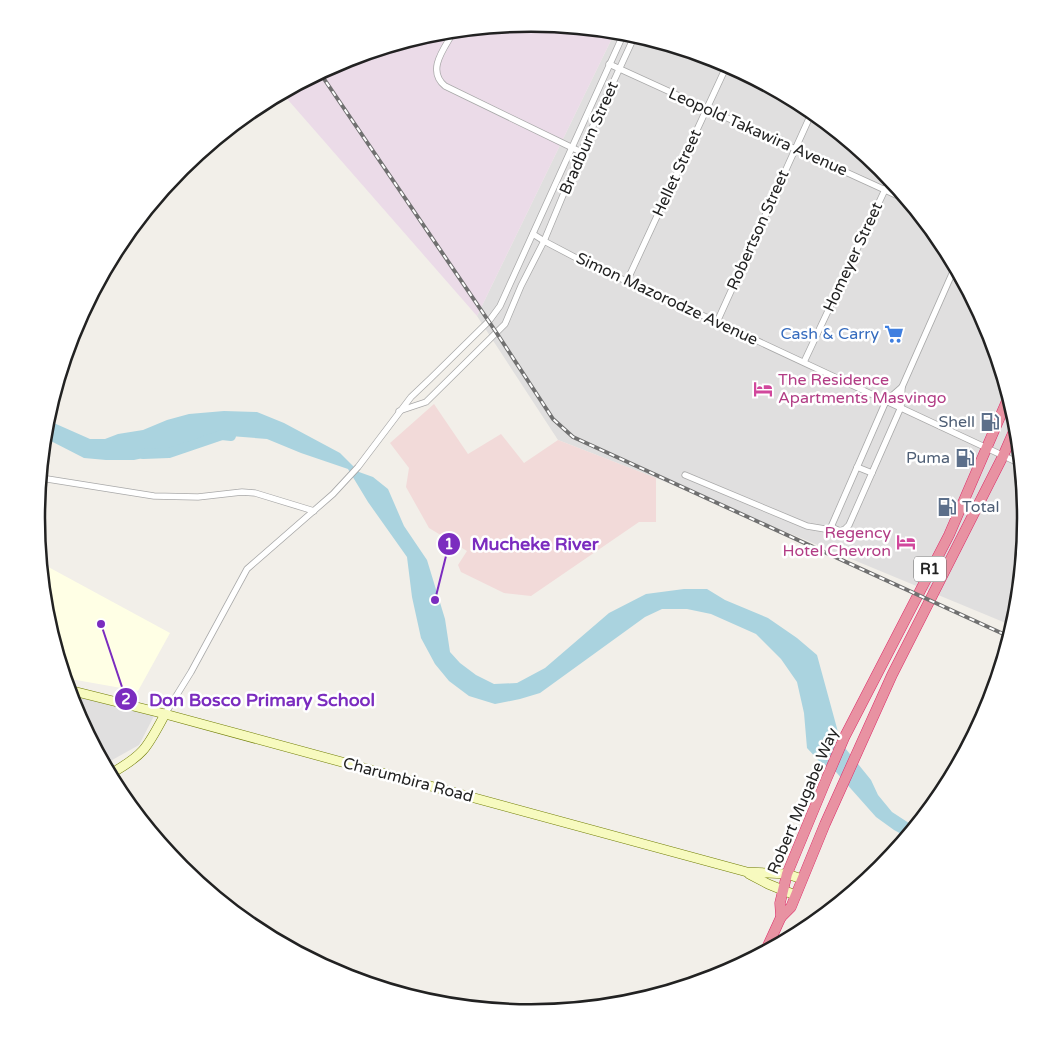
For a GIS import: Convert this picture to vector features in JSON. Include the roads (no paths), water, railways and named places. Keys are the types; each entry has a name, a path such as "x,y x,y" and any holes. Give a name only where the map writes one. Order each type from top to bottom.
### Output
{"highway":[{"name":"Robert Mugabe Way","path":"781,917 782,891 787,874 844,738 949,534 1004,407"},
{"name":"Robert Mugabe Way","path":"781,917 791,907 840,789 892,675 1011,440"},
{"name":"R1","path":"770,941 781,917"}],"street":[{"path":"450,40 436,67 438,81 581,152"},
{"name":"Bradburn Street","path":"165,714 191,672 247,569 333,494 358,467 411,396 489,321 500,306 620,41"},
{"name":"Bradburn Street","path":"399,411 426,402 505,324 632,43"},
{"name":"Leopold Takawira Avenue","path":"610,64 893,193"},
{"name":"Hellet Street","path":"627,281 724,72"},
{"name":"Robertson Street","path":"717,322 809,119"},
{"name":"Homeyer Street","path":"804,362 886,187"},
{"name":"Simon Mazorodze Avenue","path":"533,234 582,261 1014,460"},
{"path":"685,475 807,526 831,527 840,531 849,526 901,407 902,387 951,275"},
{"path":"831,527 886,400 902,387"},
{"path":"858,467 872,473"},
{"path":"48,479 154,496 198,497 242,492 314,511"},
{"name":"Charumbira Road","path":"77,692 165,714 747,872 787,874 802,880"},
{"path":"116,770 141,754 165,714"},
{"name":"Charumbira Road","path":"747,872 782,891 795,895"}],"water":[{"path":"224,411 257,412 284,423 340,453 359,472 373,477 388,489 404,526 427,560 445,619 450,652 460,663 476,675 494,684 517,683 545,668 609,613 646,594 684,589 707,589 725,600 768,618 797,638 817,655 841,743 871,780 878,795 892,812 909,823 901,834 876,817 836,772 819,761 807,748 804,713 797,682 781,659 756,634 711,614 687,609 662,609 645,617 540,693 495,704 469,696 449,681 435,664 421,638 412,597 407,557 368,502 348,469 267,439 230,436 203,438 134,460 84,458 52,442 55,424 90,439 105,439 118,434 143,430 167,420 189,414"}],"waterway":[{"path":"143,454 169,453 222,435 231,436"}],"railway":[{"path":"324,79 553,419 573,437 1003,634"}],"place":[{"name":"Cash & Carry","path":"894,334"},
{"name":"The Residence Apartments Masvingo","path":"763,389"},
{"name":"Shell","path":"990,422"},
{"name":"Puma","path":"965,458"},
{"name":"Total","path":"947,507"},
{"name":"Regency Hotel Chevron","path":"906,542"},
{"name":"Mucheke River","path":"435,600"},
{"name":"Don Bosco Primary School","path":"101,624"}]}
